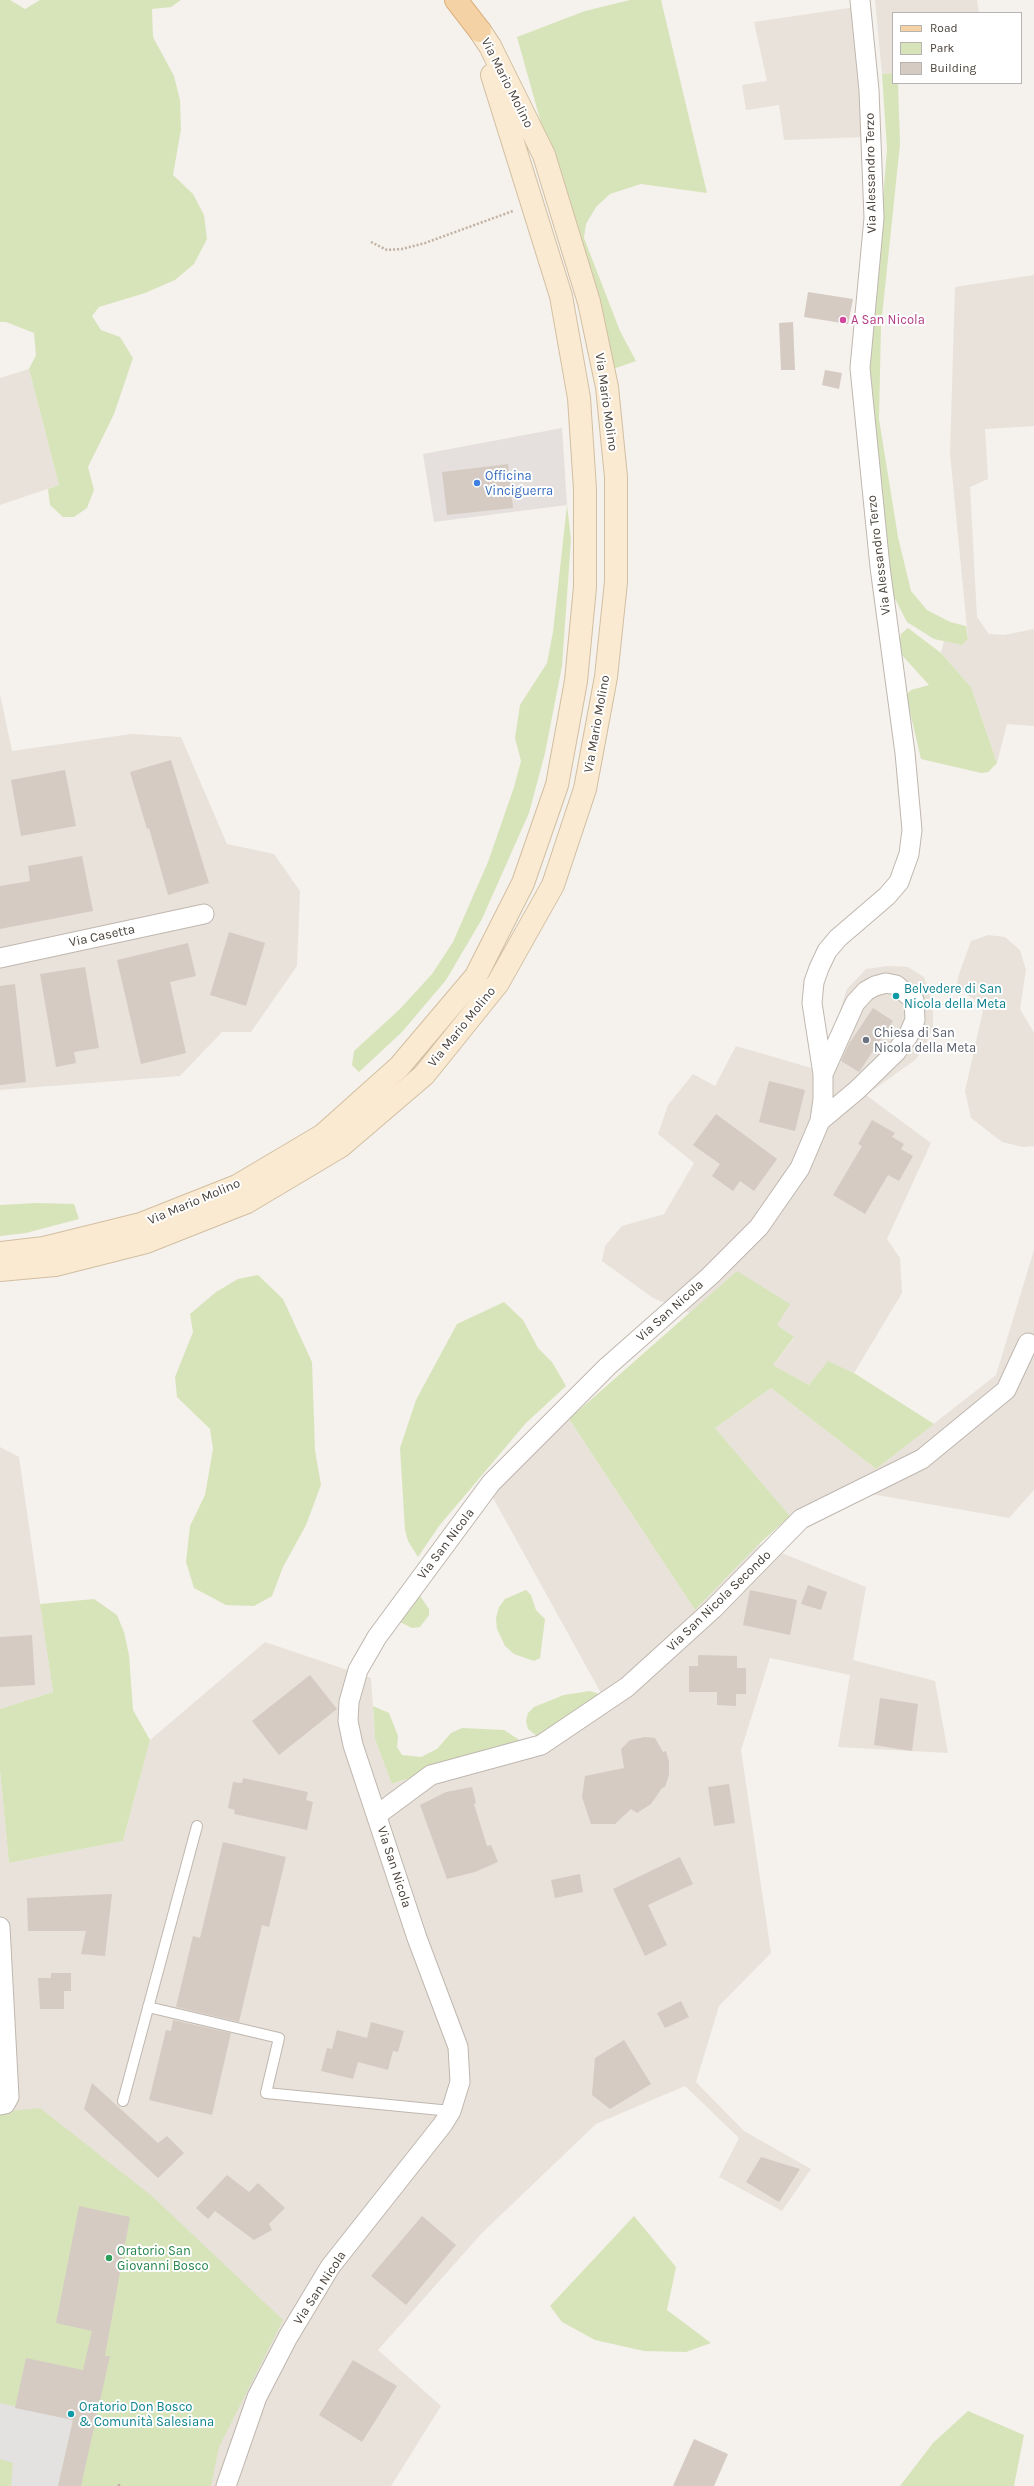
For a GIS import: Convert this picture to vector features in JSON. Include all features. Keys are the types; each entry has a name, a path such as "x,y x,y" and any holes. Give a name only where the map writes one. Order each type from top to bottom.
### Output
{"main road":[{"path":"456,0 480,31"},
{"path":"471,0 480,31"},
{"path":"477,0 480,31"},
{"name":"Via Mario Molino","path":"0,1253 44,1248 141,1224 237,1186 323,1135 399,1067 476,976 520,890 557,786 576,681 585,587 585,489 579,398 561,296 480,31"},
{"name":"Via Mario Molino","path":"0,1270 55,1265 146,1242 247,1202 341,1146 428,1069 498,982 552,885 585,789 606,677 616,582 616,477 607,387 582,280 544,155 490,46 480,31"}],"street":[{"name":"Via Alessandro Terzo","path":"823,1074 812,1003 814,982 819,968 828,951 838,938 887,896 899,882 909,854 912,830 905,753 880,567 860,368 874,218 869,90 860,0"},
{"name":"Via Casetta","path":"0,958 204,914"},
{"path":"820,1121 896,1052 908,1036 915,1020 914,1000 896,985 886,984 876,986 866,992 855,1003 823,1074"},
{"name":"Via San Nicola","path":"226,2486 257,2397 288,2337 330,2267 412,2164 451,2111 460,2082 458,2048 417,1938 353,1745 348,1721 352,1685 358,1670 377,1637 491,1483 608,1366 710,1276 759,1227 800,1168 820,1121 823,1074"},
{"name":"Via San Nicola Secondo","path":"377,1816 431,1775 541,1745 627,1687 713,1610 801,1519 922,1459 1006,1390 1028,1343"},
{"path":"0,1926 9,2097 5,2104 0,2105"}],"lane":[{"path":"123,2101 197,1826"},
{"path":"148,2007 279,2038 266,2093 451,2111"}],"path":[{"path":"370,242 387,250 402,249 426,243 532,204"}],"shaded area":[{"path":"875,0 977,0 979,12 892,12 892,73 882,74"},
{"path":"856,7 864,137 784,140 779,105 746,110 742,85 767,81 754,22"},
{"path":"1034,275 1034,426 985,429 988,479 970,487 977,617 989,634 1004,635 1034,629 1034,726 1007,724 997,763 971,687 941,653 944,641 962,645 968,639 950,453 955,287"},
{"path":"29,369 59,485 0,505 0,378"},
{"path":"562,428 567,505 434,522 423,454"},
{"path":"0,694 12,751 131,734 181,737 227,844 274,854 300,891 297,966 251,1032 222,1032 180,1076 0,1090"},
{"path":"988,935 1005,937 1020,950 1026,970 1020,1009 1034,1033 1034,1146 1023,1147 1002,1142 971,1118 965,1091 984,1006 957,988 958,977 971,941"},
{"path":"888,966 908,967 924,977 933,1004 933,1027 924,1048 915,1060 866,1095 931,1143 887,1239 900,1258 902,1293 854,1373 828,1362 809,1385 773,1365 794,1338 777,1325 737,1271 690,1313 653,1298 602,1261 605,1246 622,1226 664,1214 694,1163 658,1134 668,1105 693,1074 715,1086 736,1046 815,1069 836,1031 837,1019 847,989 866,969"},
{"path":"1034,1250 1034,1490 1009,1518 871,1494 801,1529 715,1428 771,1388 876,1469 996,1375"},
{"path":"569,1419 695,1610 759,1544 866,1587 853,1660 935,1681 948,1753 838,1747 850,1675 770,1658 741,1750 771,1953 719,2006 696,2082 744,2131 811,2169 782,2211 719,2177 739,2138 685,2086 596,2124 482,2233 378,2350 441,2406 391,2486 0,2486 0,1770 9,1863 123,1841 150,1740 265,1642 371,1678 375,1739 393,1784 537,1736 602,1695 492,1496"},
{"path":"0,1447 19,1457 53,1692 0,1709"},
{"path":"0,2403 73,2420 58,2486 11,2486 13,2463 0,2459"}],"green space":[{"path":"0,0 10,0 25,9 40,0 181,0 171,7 152,9 153,37 174,76 180,100 181,129 173,175 193,194 204,215 207,239 194,264 175,280 145,293 99,307 92,316 101,330 120,337 133,358 114,414 88,467 94,490 87,508 74,517 63,517 50,505 48,489 59,485 29,369 36,355 34,333 6,322 0,322"},
{"path":"630,0 661,0 707,193 641,184 610,194 596,207 586,224 584,238 620,331 636,361 610,370 517,37 585,11"},
{"path":"892,73 892,84 898,84 900,144 881,326 879,419 898,537 911,591 927,610 950,622 966,626 968,639 962,645 934,639 907,622 891,591 870,365 887,149 882,74"},
{"path":"567,505 571,539 562,666 545,753 529,813 482,919 446,980 402,1032 359,1072 352,1065 354,1051 399,1010 432,974 453,942 488,862 514,787 521,761 515,738 520,705 547,663 553,632"},
{"path":"908,628 941,653 971,687 997,763 988,772 981,773 921,759 906,695 911,690 929,685 901,654 899,644 901,634"},
{"path":"37,1203 74,1204 79,1219 26,1233 0,1236 0,1205"},
{"path":"737,1271 790,1304 777,1325 794,1337 773,1365 809,1385 828,1361 854,1373 934,1424 876,1469 771,1388 715,1428 790,1516 759,1544 695,1610 569,1419"},
{"path":"258,1275 283,1299 312,1362 315,1450 321,1485 306,1525 283,1567 272,1596 254,1606 226,1605 194,1588 186,1562 190,1526 205,1495 213,1449 210,1429 177,1397 175,1377 193,1332 190,1314 216,1292 238,1279"},
{"path":"504,1302 523,1320 538,1348 552,1362 566,1386 526,1423 439,1526 418,1557 408,1541 405,1530 400,1448 416,1400 457,1324"},
{"path":"526,1590 531,1595 536,1610 545,1619 540,1658 534,1661 514,1654 505,1646 497,1629 496,1618 499,1607 505,1599"},
{"path":"418,1593 429,1609 429,1615 420,1627 412,1628 398,1621"},
{"path":"94,1599 117,1615 124,1632 129,1655 133,1710 150,1740 123,1841 9,1863 0,1770 0,1709 53,1692 40,1604"},
{"path":"590,1691 602,1695 537,1736 528,1729 526,1721 528,1713 534,1707 564,1695"},
{"path":"373,1706 389,1713 398,1736 397,1747 402,1755 421,1757 437,1749 451,1733 462,1728 504,1730 521,1741 392,1784 375,1739"},
{"name":"Oratorio San Giovanni Bosco","path":"40,2108 153,2197 283,2320 219,2447 211,2486 0,2486 0,2112"},
{"path":"634,2216 676,2267 667,2310 711,2343 686,2352 644,2351 595,2340 562,2322 550,2306"},
{"path":"968,2411 1024,2435 1014,2486 900,2486 933,2443"}],"building":[{"path":"808,292 853,299 848,324 804,317"},
{"path":"793,322 795,370 781,370 779,323"},
{"path":"825,370 842,373 839,389 822,385"},
{"name":"Officina Vinciguerra","path":"508,464 513,508 447,515 442,472"},
{"path":"171,760 209,883 168,895 149,828 147,829 130,772"},
{"path":"65,770 76,826 21,836 11,780"},
{"path":"82,856 93,911 0,929 0,886 30,881 28,866"},
{"path":"229,932 265,943 246,1006 210,995"},
{"path":"188,943 196,976 170,982 186,1053 141,1064 117,960"},
{"path":"85,967 99,1048 74,1052 76,1063 56,1067 40,974"},
{"path":"15,984 26,1082 0,1085 0,986"},
{"name":"Chiesa di San Nicola della Meta","path":"873,1008 893,1021 859,1072 841,1061 849,1044"},
{"path":"769,1081 805,1090 795,1131 759,1122"},
{"path":"716,1114 777,1159 754,1191 740,1181 733,1191 712,1176 720,1164 693,1145"},
{"path":"872,1120 895,1133 892,1137 904,1144 901,1149 913,1156 899,1181 888,1175 865,1214 833,1195 862,1146 858,1144"},
{"path":"808,1585 827,1592 821,1610 801,1604"},
{"path":"750,1590 797,1600 790,1635 743,1625"},
{"path":"32,1635 35,1685 0,1687 0,1637"},
{"path":"698,1655 737,1656 737,1668 746,1668 746,1694 736,1694 736,1706 717,1705 717,1692 689,1692 689,1666 698,1666"},
{"path":"310,1675 337,1709 279,1755 252,1721"},
{"path":"880,1698 918,1704 912,1751 874,1745"},
{"path":"645,1737 655,1738 663,1752 666,1751 669,1762 669,1775 665,1787 662,1788 651,1804 637,1813 631,1809 615,1824 591,1824 582,1797 585,1776 624,1768 621,1749 630,1740"},
{"path":"243,1778 308,1792 306,1800 313,1802 307,1830 234,1814 235,1810 228,1808 233,1782 242,1783"},
{"path":"729,1784 735,1823 714,1826 708,1787"},
{"path":"472,1787 476,1803 474,1804 487,1846 491,1845 498,1862 475,1872 447,1879 420,1805 446,1792"},
{"path":"223,1842 286,1857 269,1927 262,1925 239,2022 176,2007 193,1936 200,1938"},
{"path":"680,1857 693,1884 648,1905 667,1945 645,1956 613,1889"},
{"path":"580,1874 583,1892 555,1898 551,1880"},
{"path":"112,1894 105,1956 81,1954 86,1931 28,1931 27,1898"},
{"path":"51,1973 71,1973 71,1991 64,1991 64,2009 40,2009 38,1978 51,1978"},
{"path":"681,2001 689,2017 665,2028 657,2013"},
{"path":"173,2020 231,2033 212,2115 149,2100 166,2030 171,2031"},
{"path":"371,2022 404,2031 398,2052 393,2051 388,2070 358,2062 353,2079 321,2071 327,2048 332,2049 337,2030 367,2038"},
{"path":"624,2040 651,2084 610,2109 592,2095 595,2058"},
{"path":"92,2083 158,2143 167,2136 184,2153 158,2178 84,2109"},
{"path":"761,2157 800,2169 779,2202 746,2182"},
{"path":"227,2175 249,2192 258,2183 285,2208 269,2224 272,2230 254,2240 215,2211 208,2219 196,2208"},
{"path":"79,2206 130,2217 105,2356 110,2356 81,2486 58,2486 73,2420 15,2408 26,2358 83,2370 92,2331 56,2323"},
{"path":"422,2216 456,2245 406,2305 371,2276"},
{"path":"353,2360 397,2386 362,2442 319,2415"},
{"path":"694,2439 728,2454 714,2486 673,2486"}],"place":[{"name":"A San Nicola","path":"843,320"},
{"name":"Officina Vinciguerra","path":"477,483"},
{"name":"Belvedere di San Nicola della Meta","path":"896,996"},
{"name":"Chiesa di San Nicola della Meta","path":"866,1040"},
{"name":"Oratorio San Giovanni Bosco","path":"109,2258"},
{"name":"Oratorio Don Bosco & Comunità Salesiana","path":"71,2414"}]}
